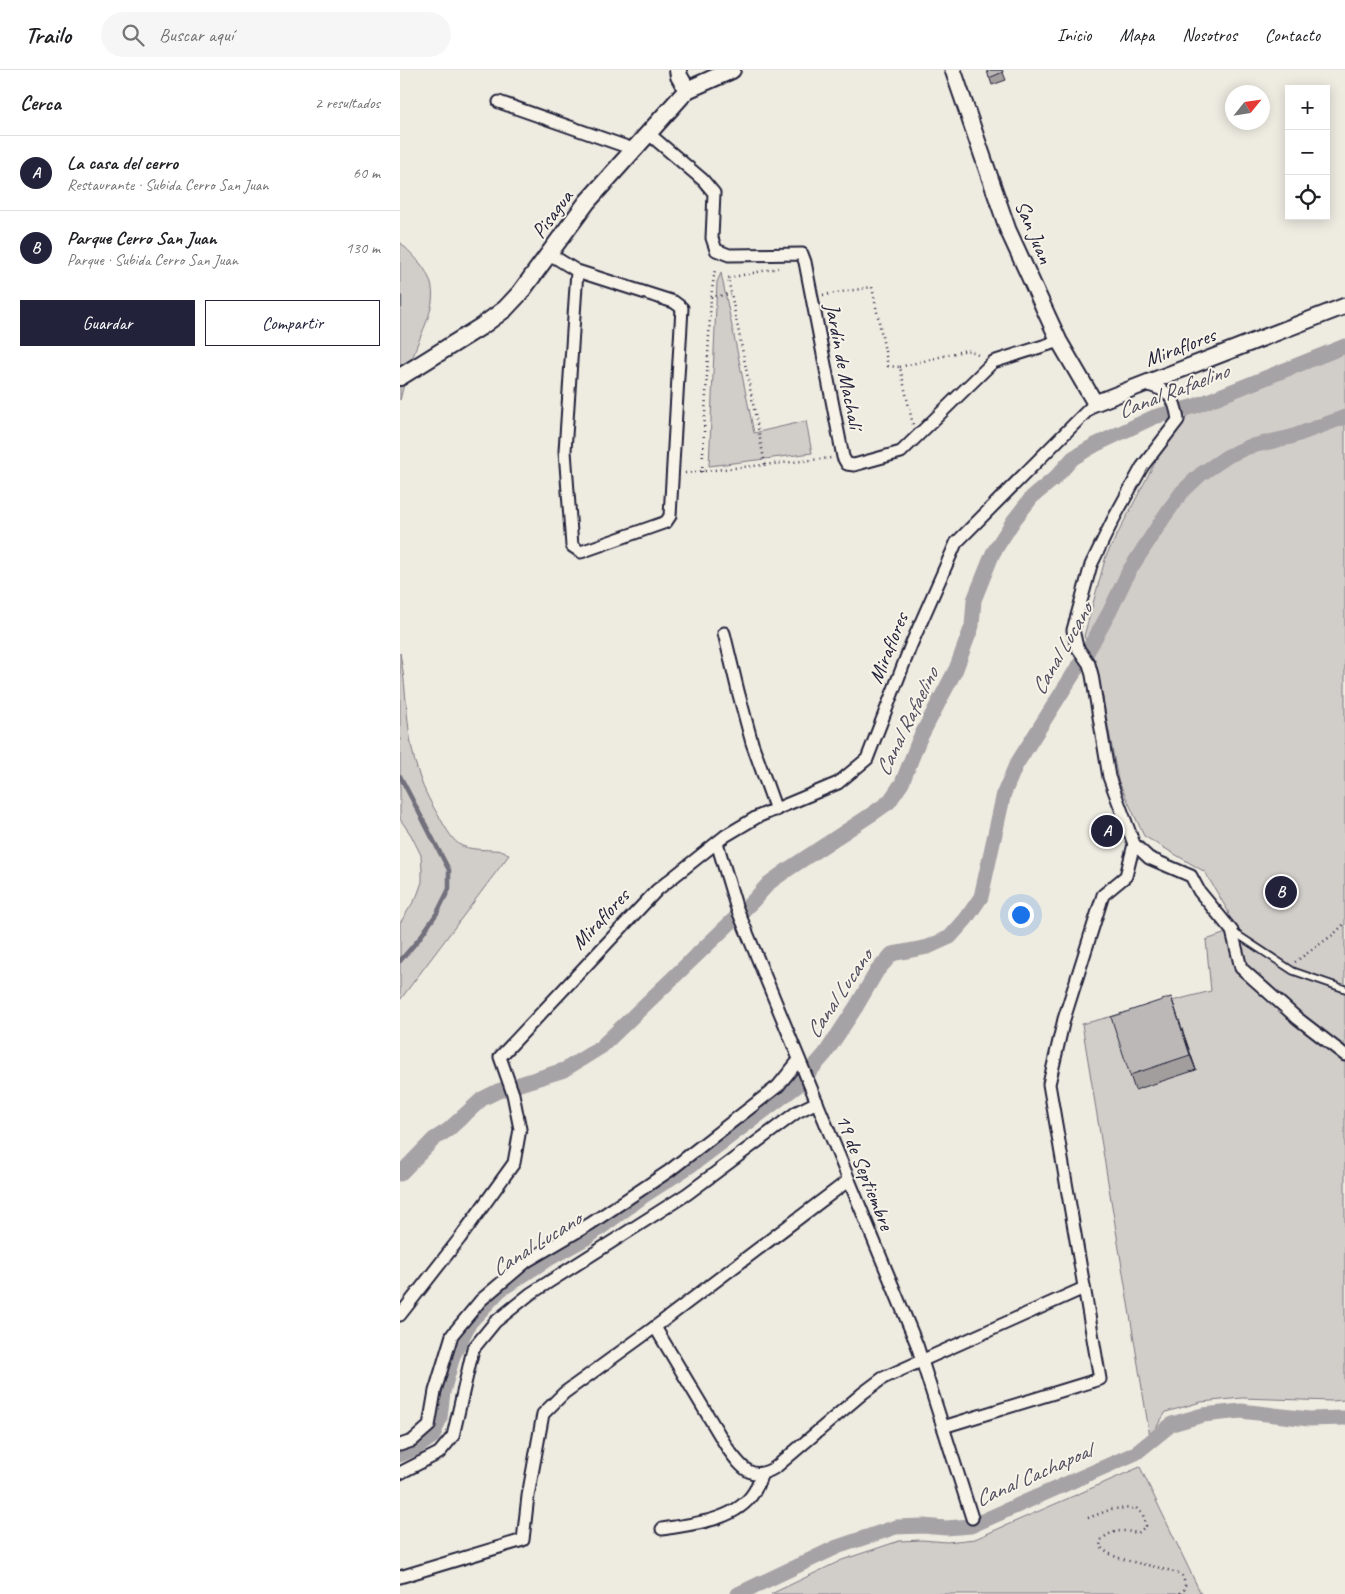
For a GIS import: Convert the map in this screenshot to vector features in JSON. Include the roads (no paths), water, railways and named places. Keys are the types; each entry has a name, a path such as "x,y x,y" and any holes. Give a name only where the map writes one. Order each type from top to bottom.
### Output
{"main road":[{"path":"678,70 679,76 687,90"},
{"name":"Pisagua","path":"400,377 482,326 505,309 520,293 586,202 687,90 732,70"}],"street":[{"name":"San Juan","path":"953,70 1008,230 1059,341 1095,403"},
{"path":"499,102 633,149"},
{"name":"Jardín de Machalí","path":"648,133 704,180 714,193 712,238 716,250 729,255 802,254 843,457 847,464 854,465 902,452 993,362 1059,341"},
{"path":"548,253 577,271 674,302 682,308 670,516 666,522 581,552 572,546 565,451 577,271"},
{"name":"Miraflores","path":"400,1316 460,1238 514,1162 520,1129 513,1094 500,1057 657,890 717,843 757,817 838,782 867,759 911,646 956,543 1095,403 1345,306"},
{"path":"1143,384 1162,389 1173,398 1178,420 1142,467 1113,520 1091,565 1073,630 1077,646 1088,664 1094,687 1109,778 1134,844 1149,858 1191,876 1199,891 1232,931 1241,968 1298,1018 1345,1054"},
{"path":"724,633 752,743 776,810"},
{"name":"19 de Septiembre","path":"717,843 743,924 917,1346 972,1518"},
{"path":"943,1427 1100,1379 1049,1084 1064,1018 1103,895 1126,876 1134,844"},
{"path":"400,1445 412,1441 429,1426 435,1391 452,1335 481,1300 527,1261 590,1224 669,1171 778,1086 801,1063"},
{"path":"400,1473 439,1453 454,1436 473,1349 495,1322 530,1294 687,1194 797,1112 817,1102"},
{"path":"400,1577 524,1540 528,1496 543,1414 564,1393 655,1327 849,1180"},
{"path":"662,1528 713,1519 744,1503 754,1492 762,1474 776,1466 883,1378 1084,1288"},
{"path":"655,1327 728,1449 740,1465 751,1472 762,1474"}],"lane":[{"path":"1232,931 1293,971 1345,989"}],"waterway":[{"path":"400,297 400,307"},
{"name":"Canal Rafaelino","path":"400,1174 434,1139 448,1130 482,1099 498,1091 564,1070 601,1047 753,901 769,883 889,802 902,783 919,740 956,669 972,626 974,600 993,553 1014,520 1032,497 1055,478 1073,458 1095,445 1154,417 1195,406 1345,346"},
{"name":"Canal Lucano","path":"400,1455 416,1448 433,1436 440,1418 443,1392 453,1356 470,1322 500,1290 545,1261 588,1237 645,1195 696,1162 797,1086 825,1054 877,971 892,954 928,947 950,937 966,919 981,897 1004,793 1016,765 1086,654 1109,613 1129,571 1182,492 1201,474 1228,456 1248,447 1291,437 1345,417"},
{"path":"400,776 449,870 449,889 437,913 419,939 400,961"},
{"name":"Canal Cachapoal","path":"738,1594 837,1547 896,1527 923,1526 946,1528 971,1526 1136,1453 1172,1424 1203,1415 1241,1411 1309,1419 1345,1418"}],"place":[{"name":"La casa del cerro","path":"1107,831"},
{"name":"Parque Cerro San Juan","path":"1281,892"}]}
